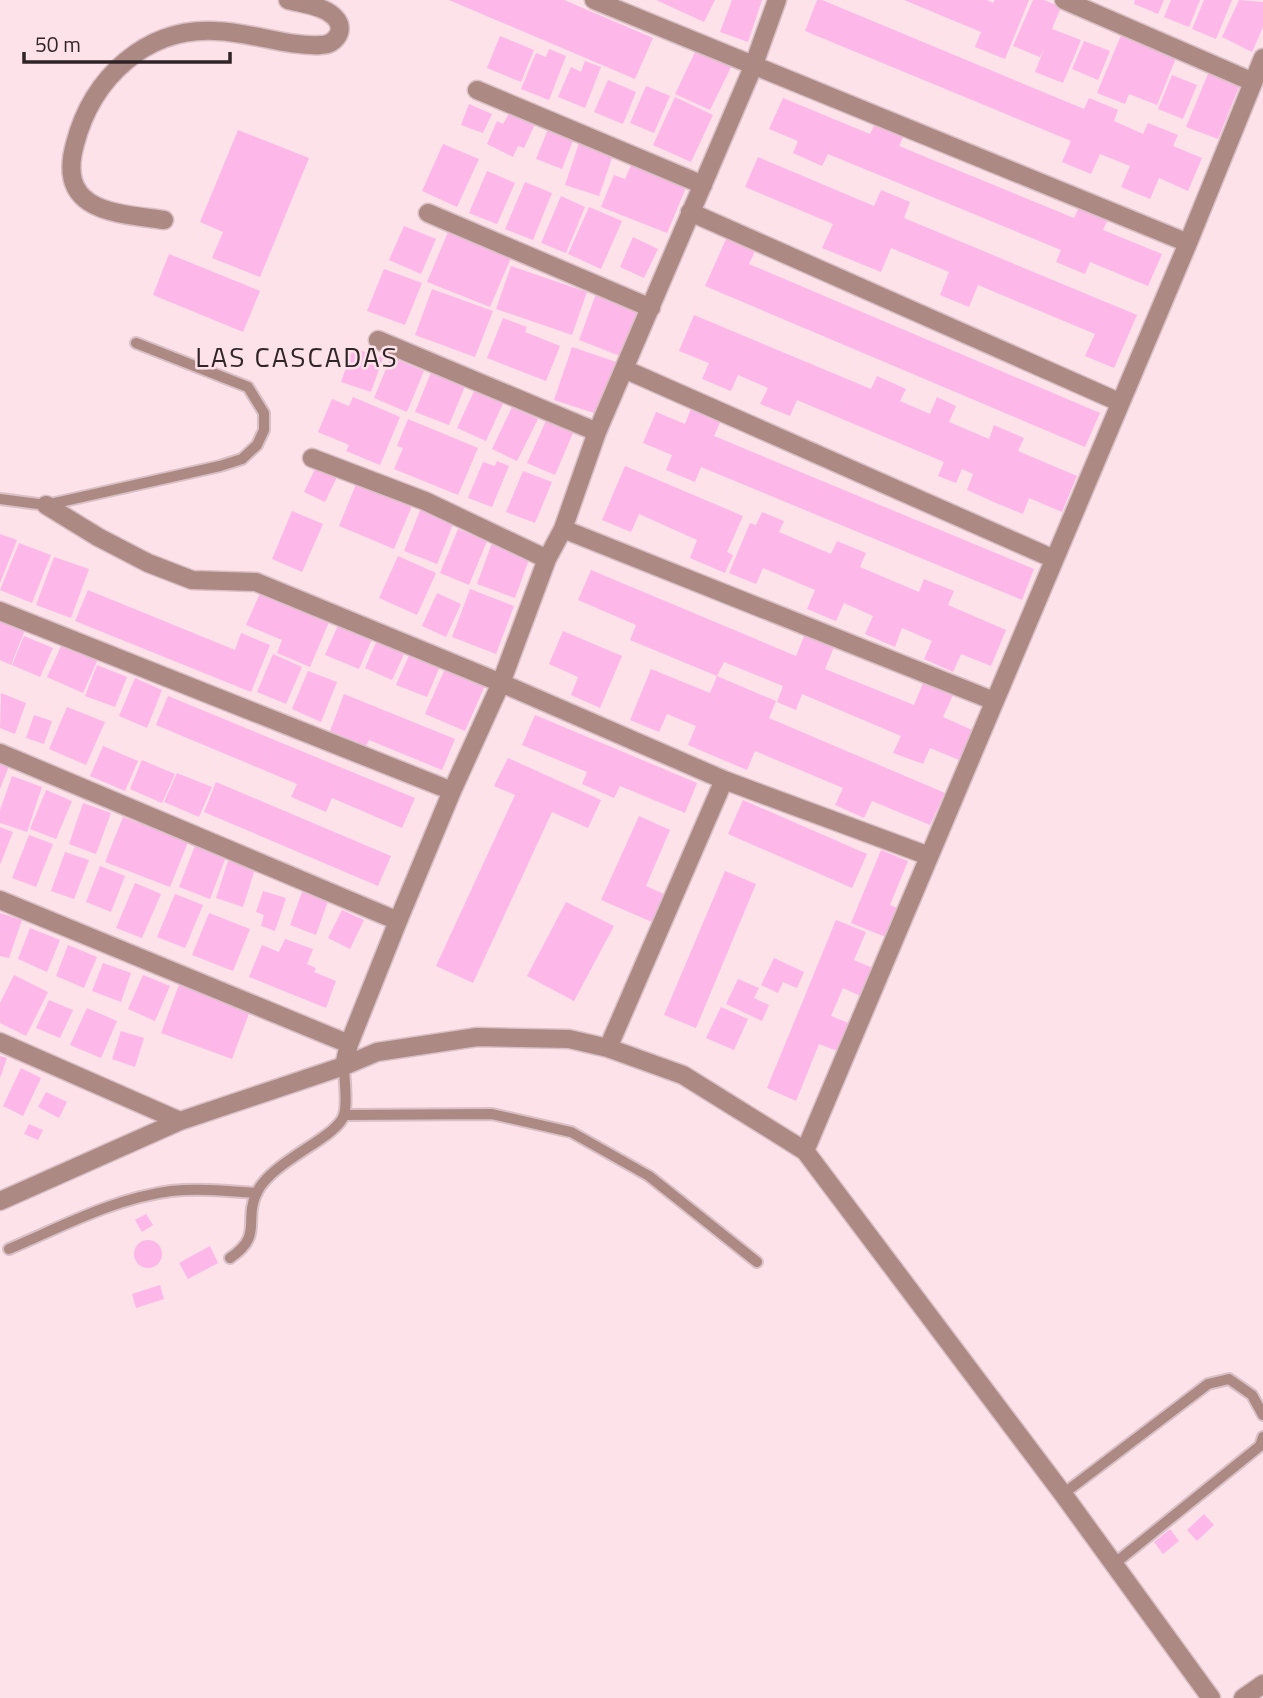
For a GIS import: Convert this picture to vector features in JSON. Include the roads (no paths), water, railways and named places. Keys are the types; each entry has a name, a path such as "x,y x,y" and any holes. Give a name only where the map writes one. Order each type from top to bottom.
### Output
{"street":[{"path":"164,220 108,212 89,202 75,187 69,169 75,142 89,105 109,77 135,54 160,38 217,30 321,46 335,39 340,30 338,21 330,13 288,0"},
{"path":"594,0 1188,243"},
{"path":"344,1066 349,1044 398,921 501,682 547,559 563,529 597,432 753,67 777,0"},
{"path":"1064,0 1253,82"},
{"path":"805,1151 1188,243 1263,58"},
{"path":"477,90 702,185"},
{"path":"690,212 1119,402"},
{"path":"428,213 651,308"},
{"path":"378,341 597,432"},
{"path":"624,369 1054,559"},
{"path":"312,458 425,501 547,559"},
{"path":"46,505 98,537 148,563 192,580 256,582 501,682 724,780 929,856"},
{"path":"563,529 994,701"},
{"path":"0,611 452,791"},
{"path":"0,753 398,921"},
{"path":"608,1048 724,780"},
{"path":"0,900 349,1044"},
{"path":"2,1198 180,1121 344,1066 377,1052 477,1037 569,1038 608,1048 682,1075 805,1151 1063,1494 1212,1698"},
{"path":"0,1042 180,1121"},
{"path":"1243,1698 1263,1684"}],"lane":[{"path":"0,499 46,505 220,466 242,459 257,445 264,430 264,413 248,387 136,343"},
{"path":"230,1258 248,1242 257,1193 267,1177 289,1159 334,1130 344,1115 344,1066"},
{"path":"344,1115 492,1114 570,1132 649,1176 757,1262"},
{"path":"9,1249 92,1214 145,1197 194,1190 257,1193"},
{"path":"1063,1494 1208,1384 1229,1379 1252,1395 1263,1415"},
{"path":"1114,1564 1261,1446 1263,1437"}],"district":[{"name":"LAS CASCADAS","path":"297,357"}]}
